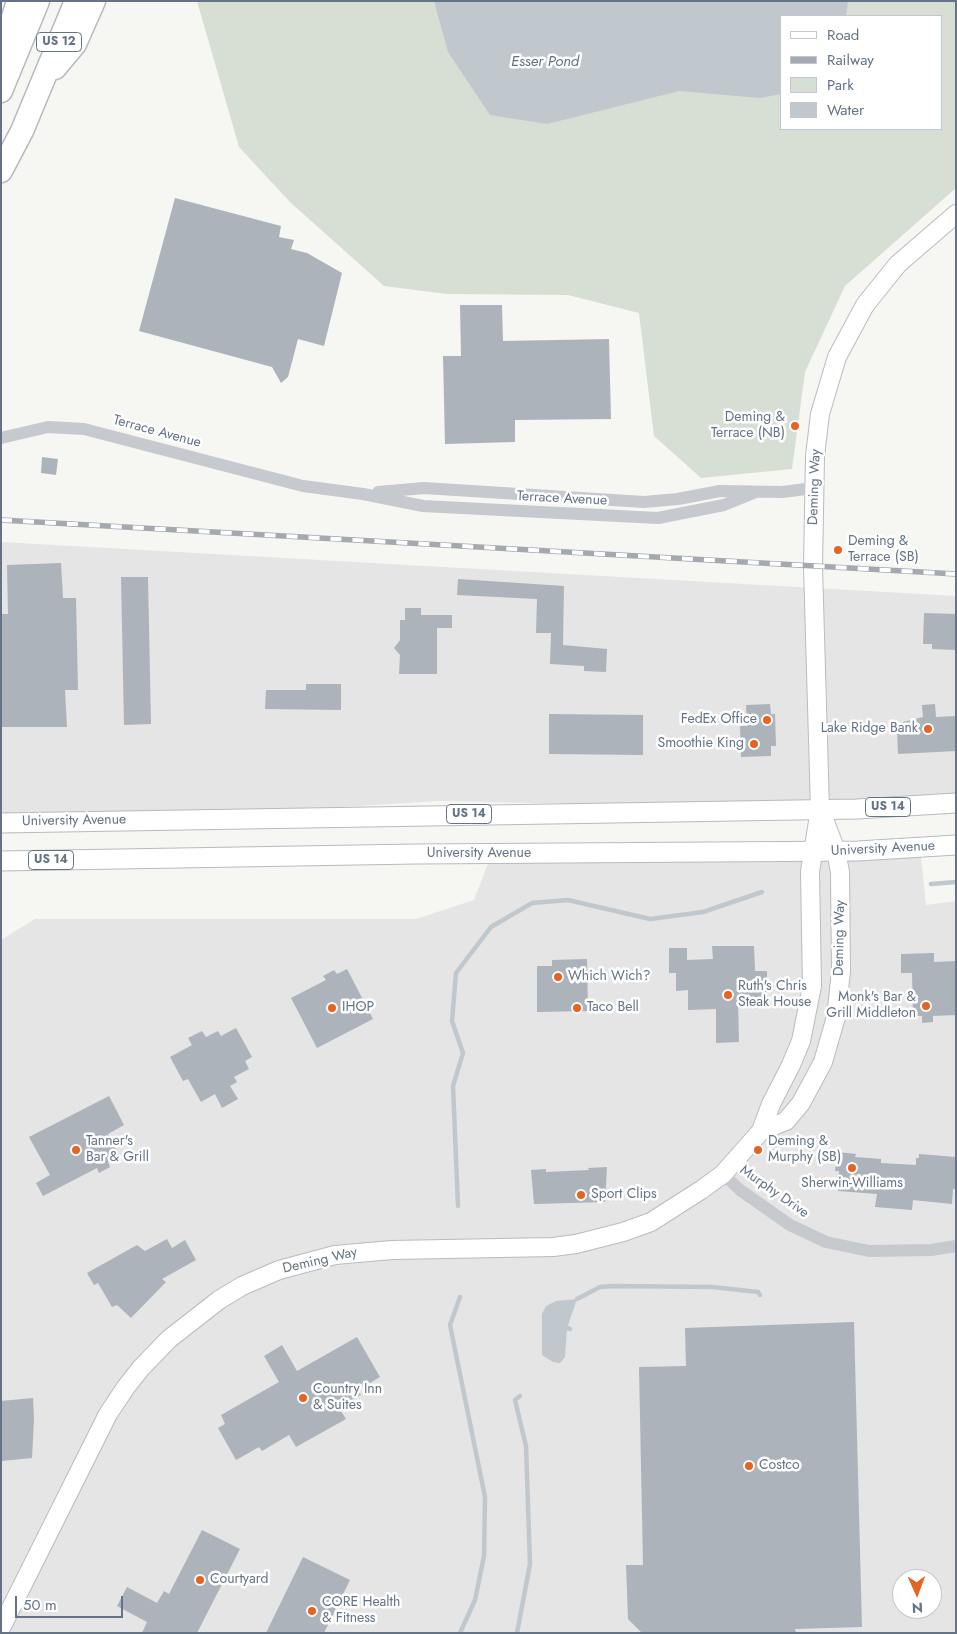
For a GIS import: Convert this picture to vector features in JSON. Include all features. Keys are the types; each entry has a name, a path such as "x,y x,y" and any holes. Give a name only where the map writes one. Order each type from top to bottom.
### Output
{"highway":[{"path":"1,56 18,1"},
{"name":"US 12","path":"1,91 38,1"},
{"name":"US 12","path":"1,171 22,131 76,1"},
{"path":"41,84 75,44 94,1"}],"main road":[{"name":"University Avenue","path":"1,823 820,809 956,803"},
{"name":"University Avenue","path":"1,861 836,851 956,845"}],"street":[{"name":"Deming Way","path":"1,1628 108,1414 141,1368 169,1339 219,1300 242,1286 279,1270 335,1255 392,1250 520,1249 576,1244 599,1239 651,1222 675,1208 724,1174 761,1131 771,1104 798,1049 808,1009 813,962 810,872 820,809 814,680 814,488 815,456 822,406 837,357 864,306 898,264 956,214"},
{"name":"Terrace Avenue","path":"1,438 48,427 84,429 303,486 363,494 423,506 658,518 724,505 756,492"},
{"name":"Terrace Avenue","path":"363,494 424,488 644,502 678,499 720,491 782,492 814,488"},
{"name":"Deming Way","path":"761,1131 786,1121 800,1103 816,1076 831,1038 841,972 840,872 836,851 820,809"},
{"name":"Murphy Drive","path":"724,1174 740,1190 790,1225 826,1242 869,1251 931,1250 956,1246"}],"shaded area":[{"path":"1,542 956,596 956,803 820,809 439,801 130,820 1,823"},
{"path":"920,848 926,905 956,901 956,1633 1,1633 1,940 35,919 416,919 474,900 489,861"}],"green space":[{"path":"197,1 956,1 956,188 845,286 805,372 792,469 701,478 654,436 639,313 568,295 447,294 384,286 291,203 239,147"}],"water":[{"name":"Esser Pond","path":"434,1 848,1 846,15 780,15 780,94 760,98 679,91 547,124 490,115 448,52"},
{"path":"577,1299 567,1328 565,1357 560,1363 553,1362 542,1355 542,1314 546,1306 556,1301"}],"building":[{"path":"175,198 281,226 279,237 294,240 291,249 307,253 342,273 324,346 298,339 288,377 281,383 272,367 139,331"},
{"path":"460,305 502,305 503,341 609,339 611,419 515,420 515,442 445,444 443,356 461,356"},
{"path":"42,457 58,459 56,475 41,473"},
{"path":"61,563 63,598 76,598 78,690 65,690 67,727 1,727 1,614 8,614 7,565"},
{"path":"121,577 148,577 151,724 124,725"},
{"path":"458,579 564,586 563,645 607,649 606,672 584,671 584,666 550,664 551,633 536,633 537,599 457,595"},
{"path":"405,608 421,608 421,615 452,615 452,628 437,628 437,674 399,674 400,655 394,648 400,640 400,620 405,620"},
{"path":"924,613 956,614 956,650 932,649 932,644 923,644"},
{"path":"306,684 341,684 341,710 265,709 266,690 306,690"},
{"path":"770,704 771,714 775,714 776,746 771,746 771,756 741,757 740,726 747,726 746,705"},
{"name":"Lake Ridge Bank","path":"935,704 936,717 956,716 956,751 898,754 897,729 904,729 903,722 923,717 922,705"},
{"path":"549,714 643,715 643,755 549,754"},
{"name":"Ruth's Chris Steak House","path":"712,946 754,946 755,971 767,971 767,1000 738,1000 739,1042 716,1043 716,1009 688,1010 688,990 676,991 676,973 669,973 669,948 687,948 687,960 713,959"},
{"path":"934,953 934,962 956,961 956,1015 933,1016 933,1022 922,1023 922,1016 913,1016 912,973 901,973 901,954"},
{"path":"587,959 588,1011 537,1012 537,966 552,966 552,960"},
{"name":"IHOP","path":"347,969 373,1019 317,1048 291,998 326,980 323,976 334,970 337,974"},
{"path":"236,1028 252,1057 245,1061 249,1069 234,1077 237,1082 230,1086 238,1099 222,1108 215,1094 201,1102 188,1079 183,1081 170,1057 192,1045 188,1038 202,1031 206,1037 218,1031 221,1036"},
{"name":"Tanner's Bar & Grill","path":"109,1096 124,1125 108,1134 120,1156 108,1162 110,1167 99,1173 97,1168 43,1196 36,1183 50,1175 29,1137"},
{"path":"837,1152 856,1154 855,1157 881,1159 881,1163 916,1165 916,1158 919,1158 919,1154 956,1157 956,1189 953,1189 952,1204 913,1200 912,1210 875,1207 877,1194 838,1191 839,1171 835,1171"},
{"path":"607,1167 605,1202 534,1204 531,1170 546,1169 546,1172 589,1170 588,1168"},
{"path":"167,1239 172,1248 185,1240 196,1260 162,1279 166,1282 131,1318 117,1305 112,1307 98,1283 94,1285 87,1273 137,1245 145,1251"},
{"name":"Costco","path":"854,1322 862,1627 795,1629 796,1633 642,1633 628,1619 626,1565 643,1565 639,1367 686,1366 685,1328"},
{"name":"Country Inn & Suites","path":"357,1337 380,1377 358,1390 361,1395 339,1408 346,1419 296,1447 289,1435 262,1451 259,1447 236,1460 218,1428 225,1424 221,1415 279,1382 264,1356 282,1345 297,1371"},
{"path":"33,1398 32,1458 1,1461 1,1401"},
{"name":"Courtyard","path":"202,1530 240,1549 197,1633 142,1633 147,1622 117,1606 127,1587 157,1603 164,1591 169,1594"},
{"path":"303,1557 350,1580 324,1633 266,1633"}],"waterway":[{"path":"931,884 956,882"},
{"path":"458,1206 453,1086 463,1053 452,1021 456,973 491,927 532,903 568,900 650,919 703,912 762,892"},
{"path":"577,1299 600,1287 612,1286 713,1287 758,1292 760,1295"},
{"path":"460,1297 450,1325 485,1497 484,1556 475,1600 460,1633"},
{"path":"517,1633 530,1564 526,1446 515,1400 520,1396"}],"railway":[{"path":"1,520 956,574"}],"place":[{"name":"Deming & Terrace (NB)","path":"795,426"},
{"name":"Deming & Terrace (SB)","path":"838,550"},
{"name":"FedEx Office","path":"767,720"},
{"name":"Lake Ridge Bank","path":"928,729"},
{"name":"Smoothie King","path":"754,744"},
{"name":"Which Wich?","path":"558,977"},
{"name":"Ruth's Chris Steak House","path":"728,995"},
{"name":"Monk's Bar & Grill Middleton","path":"926,1006"},
{"name":"IHOP","path":"332,1008"},
{"name":"Taco Bell","path":"577,1008"},
{"name":"Tanner's Bar & Grill","path":"76,1150"},
{"name":"Deming & Murphy (SB)","path":"758,1150"},
{"name":"Sherwin-Williams","path":"852,1168"},
{"name":"Sport Clips","path":"581,1195"},
{"name":"Country Inn & Suites","path":"303,1398"},
{"name":"Costco","path":"749,1466"},
{"name":"Courtyard","path":"200,1580"},
{"name":"CORE Health & Fitness","path":"312,1611"}]}
